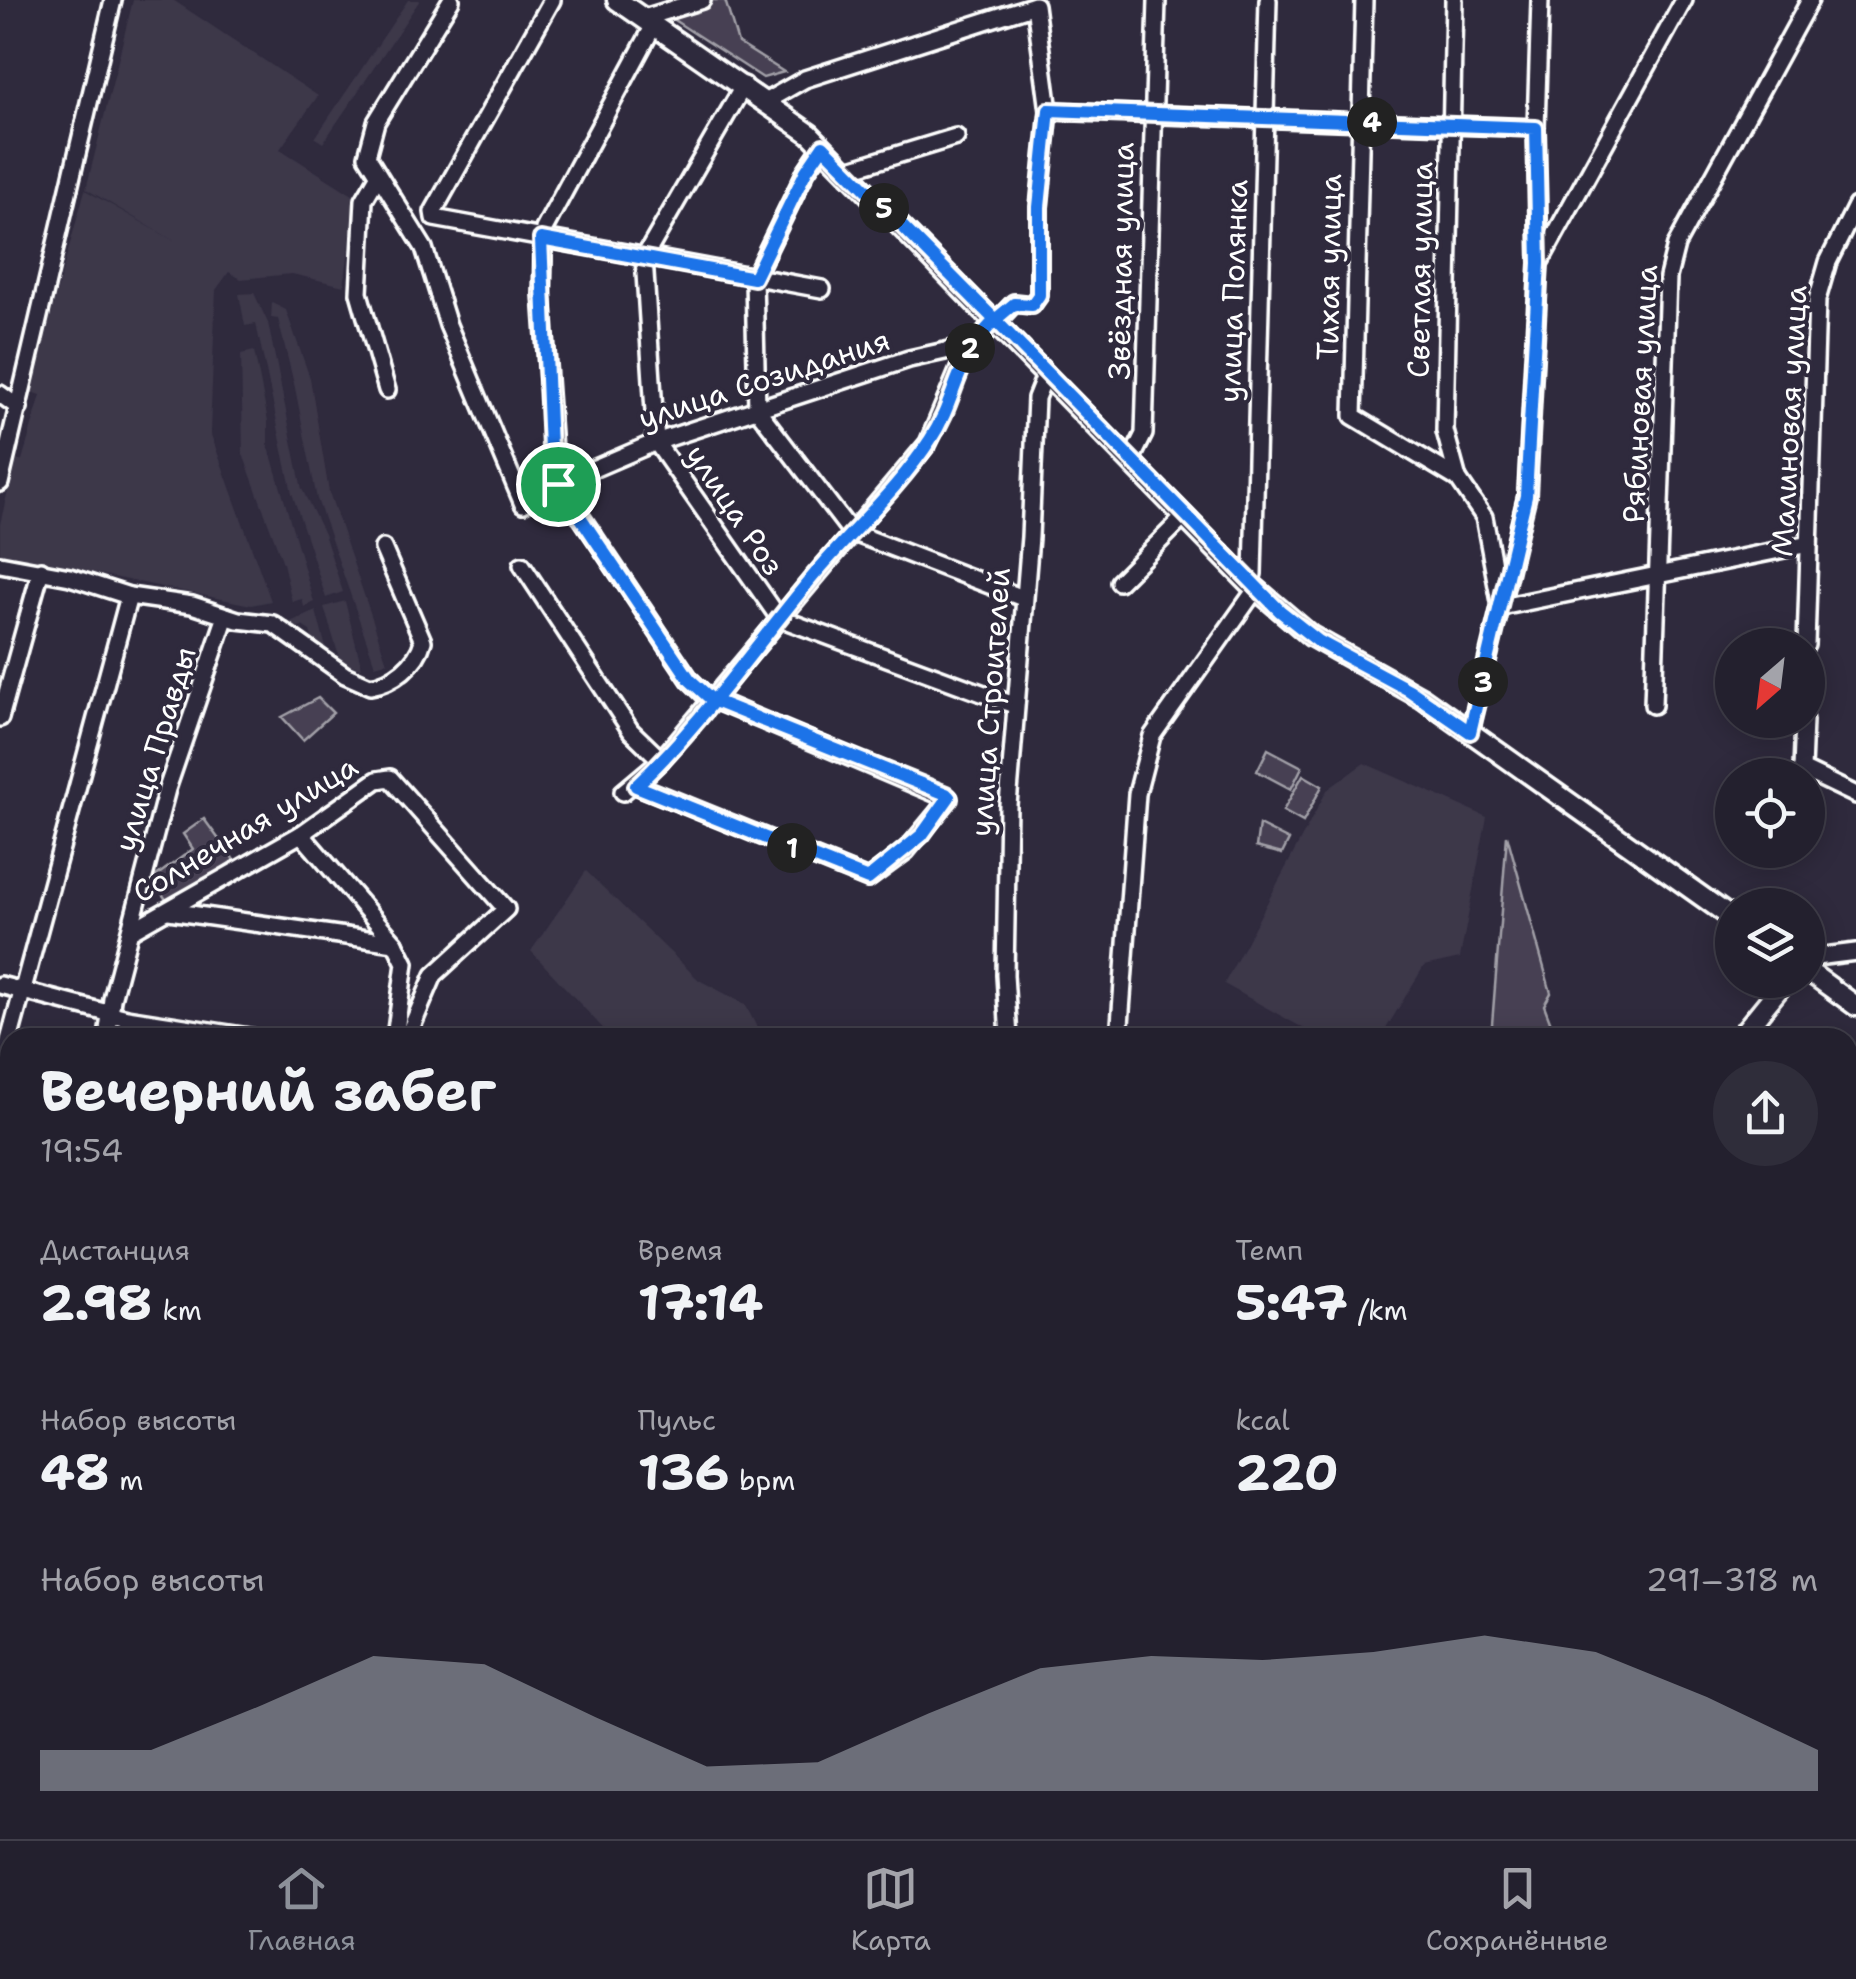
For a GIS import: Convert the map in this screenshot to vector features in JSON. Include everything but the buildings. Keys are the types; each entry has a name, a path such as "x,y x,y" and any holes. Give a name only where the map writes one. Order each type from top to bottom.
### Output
{"main road":[{"path":"617,0 768,100 823,146 1252,585 1311,636 1409,690 1715,906"},
{"path":"1825,983 1856,1006"},
{"path":"1747,1028 1771,998"}],"street":[{"path":"0,483 114,0"},
{"path":"387,390 359,301 363,204 377,178 367,156 370,134 452,0"},
{"path":"552,0 433,212 436,219 822,289"},
{"path":"702,0 649,21 541,239 550,448 558,484 690,680 712,700 946,794 948,804 922,835 868,879 630,789 661,760 712,700 851,532 931,439 972,345 1014,304 1032,305 1039,295 1039,207 1049,110 1035,5 804,79 768,100"},
{"name":"Звёздная улица","path":"1131,460 1144,434 1157,0"},
{"name":"улица Полянка","path":"1252,585 1268,0"},
{"name":"Тихая улица","path":"1364,0 1353,416 1458,480"},
{"name":"Светлая улица","path":"1454,0 1445,431 1458,480"},
{"path":"1470,732 1526,496 1539,263 1536,128 1540,0"},
{"path":"1539,263 1684,0"},
{"name":"Рябиновая улица","path":"1653,705 1668,277 1676,245 1810,0"},
{"path":"644,258 744,84"},
{"path":"1049,110 1536,128"},
{"path":"847,170 956,137"},
{"path":"823,146 806,171 754,278 757,409 851,532 1023,598"},
{"name":"улица Созидания","path":"377,178 424,248 481,406 524,504 558,484 656,442 909,359 972,345"},
{"name":"Малиновая улица","path":"1807,628 1817,300 1828,262 1856,206"},
{"name":"улица Роз","path":"644,258 656,442 779,618 1014,705"},
{"name":"улица Строителей","path":"1009,1028 1006,856 1014,705 1036,398 1046,372"},
{"path":"0,394 19,408"},
{"path":"1458,480 1484,517 1501,607"},
{"path":"1120,582 1185,516"},
{"path":"1501,607 1658,577 1730,557 1809,544"},
{"path":"0,564 41,570 129,596 192,605 273,624 361,684 386,682 415,658 423,641 383,548"},
{"path":"522,565 630,730 661,760"},
{"path":"0,718 41,570"},
{"path":"1119,1028 1137,794 1152,736 1252,585"},
{"path":"12,1028 129,596"},
{"name":"улица Правды","path":"109,1028 167,789 226,616"},
{"path":"1803,738 1802,769 1856,794"},
{"name":"Солнечная улица","path":"134,928 169,912 300,834 386,777 506,909 434,975 411,1028"},
{"path":"300,834 395,943 405,963 395,1028"},
{"path":"169,912 395,943"},
{"path":"1825,956 1856,952"},
{"path":"0,986 111,1014 196,1028"}],"shaded area":[{"path":"133,0 173,0 318,96 280,149 356,197 344,286 292,274 241,279 229,272 216,290 210,432 271,601 251,605 0,554 0,524 15,461 22,460 41,395 29,391 85,190 176,242 86,189"},
{"path":"408,0 420,0 323,143 315,138"},
{"path":"705,0 725,0 738,43 784,72 763,78 663,13"},
{"path":"254,293 268,323 302,489 324,534 343,592 326,598 292,493 256,324 245,326 239,294"},
{"path":"272,303 286,310 310,378 329,492 387,662 375,665 317,499 278,319 271,318"},
{"path":"254,351 268,421 268,444 314,602 304,607 302,599 292,602 283,563 243,454 241,354"},
{"path":"345,601 362,668 341,663 324,607"},
{"path":"316,611 327,651 315,647 310,631 302,626 294,629 290,622"},
{"path":"318,698 333,713 303,740 282,717"},
{"path":"1268,749 1302,767 1291,789 1257,771"},
{"path":"1364,763 1487,817 1460,958 1424,966 1386,1028 1303,1028 1224,984 1327,790"},
{"path":"1303,775 1322,786 1303,822 1283,811"},
{"path":"204,819 234,860 169,904 152,879 193,849 183,834"},
{"path":"1259,825 1289,840 1282,854 1256,847"},
{"path":"1507,835 1551,993 1544,1005 1553,1028 1492,1028"},
{"path":"586,871 699,980 745,1004 757,1028 603,1028 531,951"}],"route":[{"path":"558,484 550,448 541,239 754,278 806,171 823,146 995,320 1014,304 1032,305 1038,300 1039,207 1047,166 1049,110 1536,128 1539,263 1526,496 1470,732 1409,690 1318,641 1280,611 995,320 958,368 941,419 928,443 814,576 712,700 661,760 636,786 868,879 922,835 946,807 949,797 946,794 712,700 706,697 690,680 558,484"}]}
